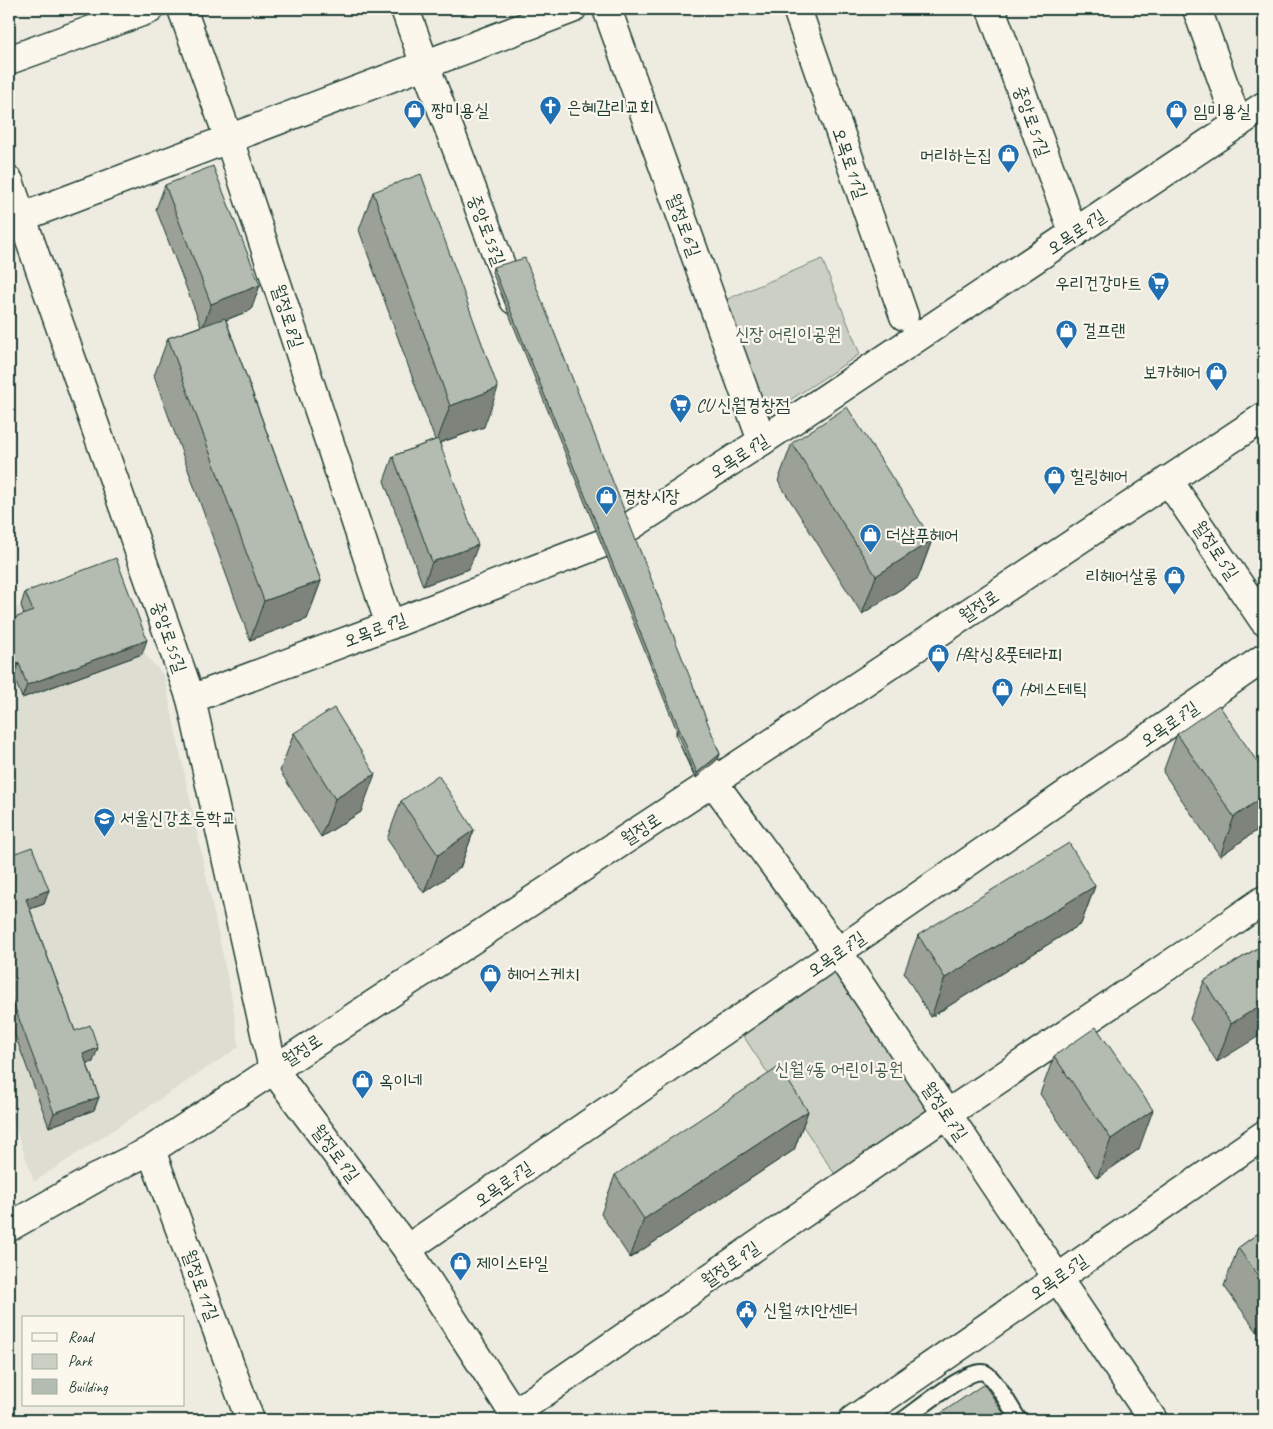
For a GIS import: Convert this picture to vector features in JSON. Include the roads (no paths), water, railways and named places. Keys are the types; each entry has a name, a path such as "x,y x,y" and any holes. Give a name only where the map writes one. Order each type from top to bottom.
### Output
{"street":[{"path":"9,60 150,9"},
{"name":"월정로8길","path":"182,9 229,138 390,625"},
{"name":"중앙로53길","path":"406,9 425,65 522,322"},
{"path":"15,219 572,9"},
{"name":"월정로6길","path":"606,9 762,441"},
{"name":"오목로11길","path":"796,9 904,316"},
{"name":"중앙로51길","path":"991,9 1074,234"},
{"path":"1197,9 1238,124"},
{"name":"오목로9길","path":"191,698 390,625 606,542 762,441 1264,106"},
{"name":"중앙로55길","path":"9,181 15,219 191,698 273,1069"},
{"name":"월정로","path":"9,1227 101,1175 151,1150 713,782 1264,416"},
{"name":"월정로5길","path":"1168,480 1264,621"},
{"path":"595,514 618,569"},
{"name":"오목로7길","path":"407,1249 1264,658"},
{"path":"681,711 713,782"},
{"name":"월정로7길","path":"713,782 838,952 1153,1420"},
{"name":"월정로9길","path":"273,1069 407,1249 516,1417 947,1114 1206,941 1264,900"},
{"name":"오목로5길","path":"853,1420 1264,1135"},
{"name":"월정로11길","path":"151,1150 250,1420"}],"lane":[{"path":"903,1420 963,1377 977,1372 985,1373 992,1378 1019,1420"}],"place":[{"name":"은혜감리교회","path":"551,126"},
{"name":"짱미용실","path":"415,129"},
{"name":"임미용실","path":"1177,130"},
{"name":"머리하는집","path":"1008,174"},
{"name":"우리건강마트","path":"1158,302"},
{"name":"걸프랜","path":"1066,349"},
{"name":"보카헤어","path":"1217,391"},
{"name":"CU 신월경창점","path":"680,424"},
{"name":"힐링헤어","path":"1054,495"},
{"name":"경창시장","path":"606,515"},
{"name":"더샴푸헤어","path":"870,554"},
{"name":"리헤어살롱","path":"1174,595"},
{"name":"H왁싱&풋테라피","path":"939,673"},
{"name":"H에스테틱","path":"1003,708"},
{"name":"서울신강초등학교","path":"104,837"},
{"name":"헤어스케치","path":"491,993"},
{"name":"옥이네","path":"363,1100"},
{"name":"제이스타일","path":"460,1282"},
{"name":"신월4치안센터","path":"747,1329"}],"park label":[{"name":"신장 어린이공원","path":"788,334"},
{"name":"신월4동 어린이공원","path":"839,1069"}]}
